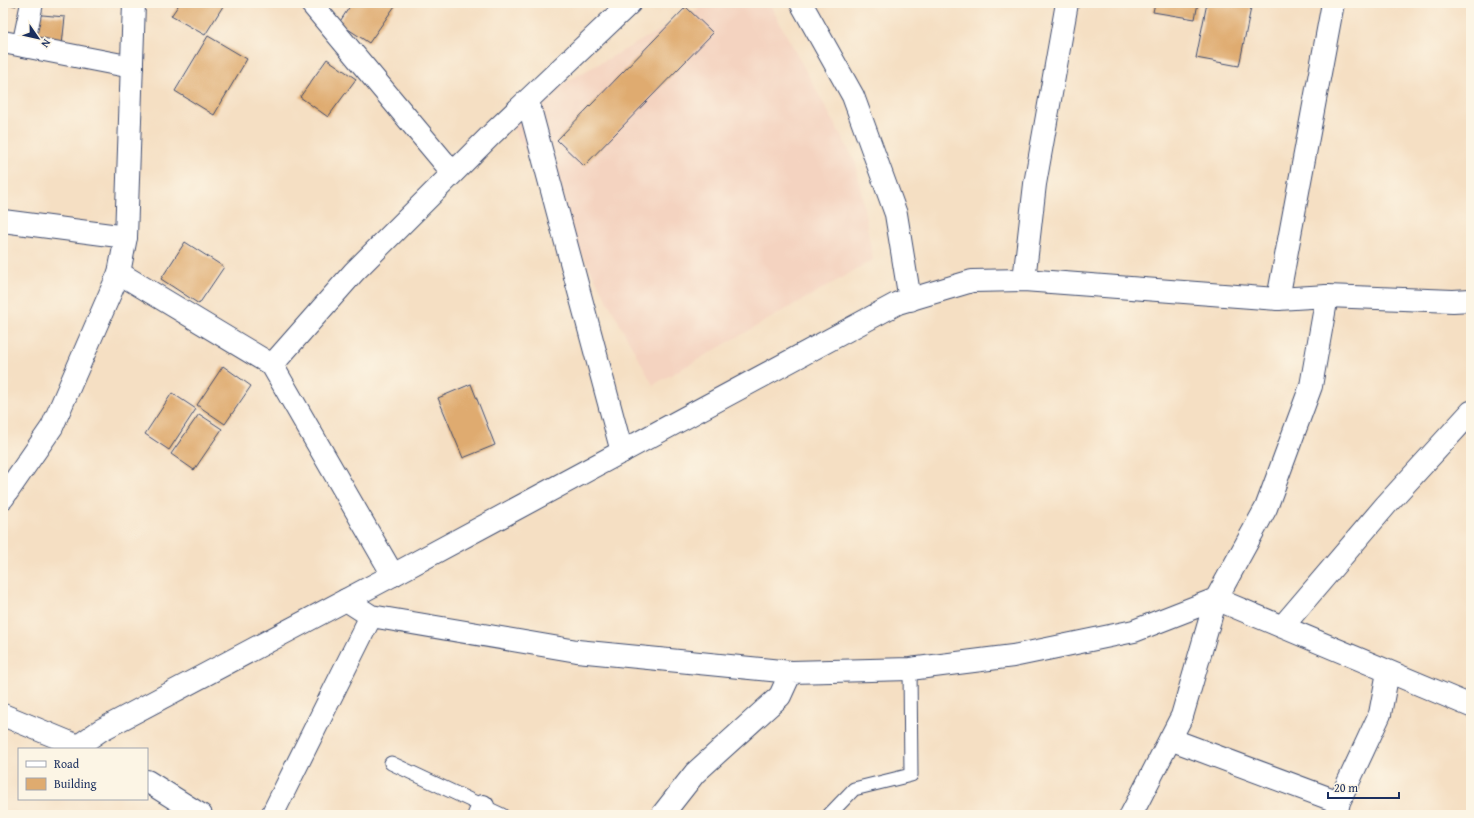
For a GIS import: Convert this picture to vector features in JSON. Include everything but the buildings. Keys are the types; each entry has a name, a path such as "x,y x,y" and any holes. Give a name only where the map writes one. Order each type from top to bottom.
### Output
{"street":[{"path":"32,3 13,44 132,67"},
{"path":"3,498 52,427 119,273 126,237 134,3"},
{"path":"312,3 453,173"},
{"path":"272,365 354,272 453,173 630,3"},
{"path":"801,3 853,96 896,214 910,300"},
{"path":"1024,280 1035,184 1067,3"},
{"path":"1278,299 1332,3"},
{"path":"528,100 622,452"},
{"path":"3,221 126,237"},
{"path":"119,273 272,365 393,575"},
{"path":"3,715 80,748 101,730 898,304 972,281 1024,280 1278,299 1327,296 1452,302 1471,300"},
{"path":"1130,815 1182,716 1216,599 1266,508 1311,386 1327,296"},
{"path":"1406,299 1471,313"},
{"path":"1282,626 1386,504 1471,412"},
{"path":"346,600 371,616 577,651 791,672 910,669 1013,656 1134,631 1216,599 1471,706"},
{"path":"272,815 371,616"},
{"path":"662,815 695,774 780,696 791,672"},
{"path":"1170,739 1337,808 1380,714 1388,672"},
{"path":"148,782 201,815"}],"lane":[{"path":"829,815 854,789 911,775 910,669"},
{"path":"392,763 488,812"}],"shaded area":[{"path":"709,3 769,3 856,163 873,260 653,385 506,115"}]}
